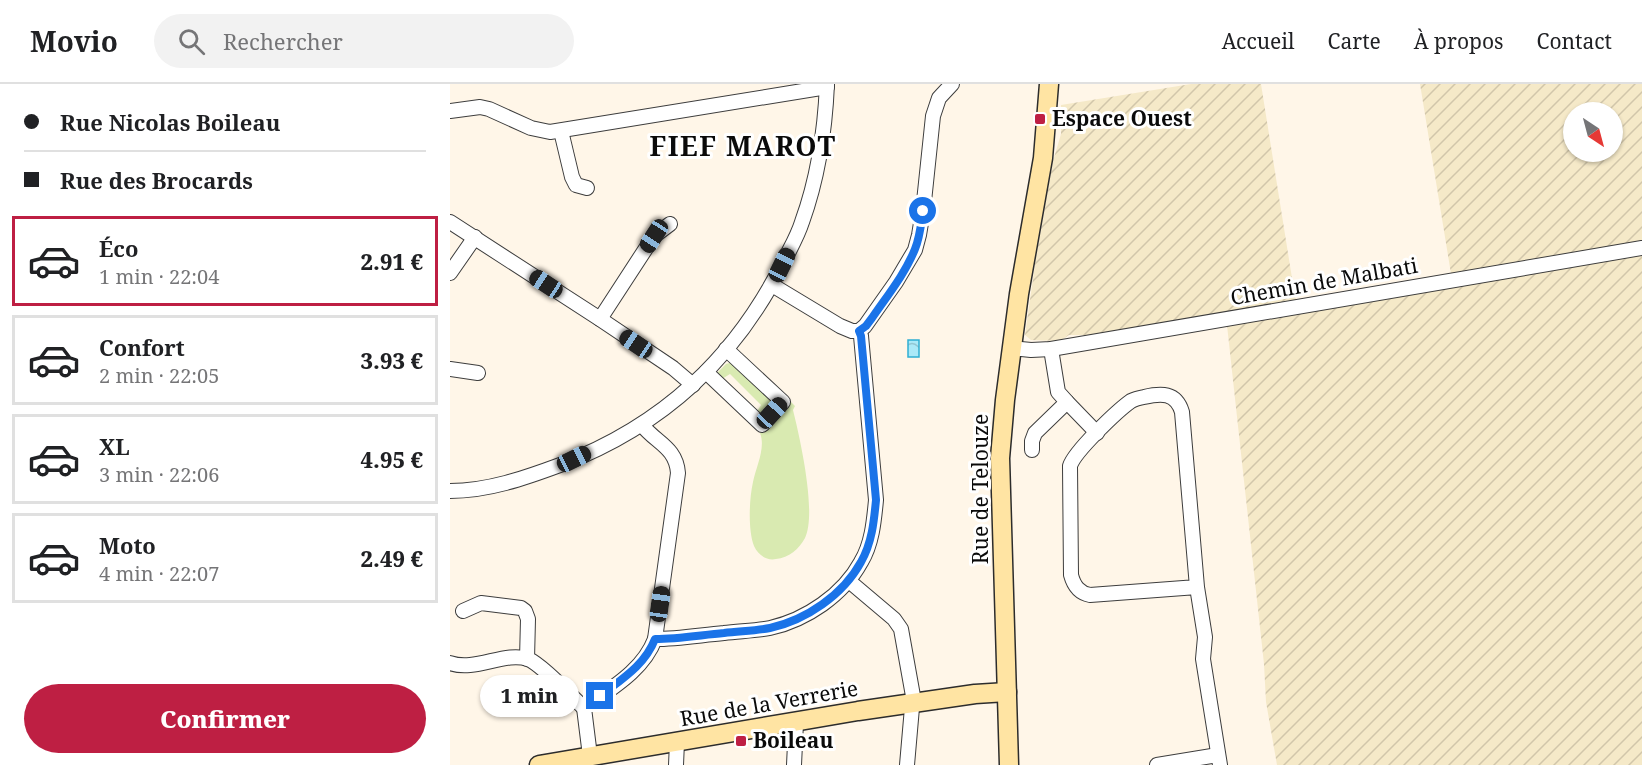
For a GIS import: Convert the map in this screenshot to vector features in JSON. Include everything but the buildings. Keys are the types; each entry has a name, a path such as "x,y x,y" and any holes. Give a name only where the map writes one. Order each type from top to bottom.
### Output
{"street":[{"path":"772,285 840,326 859,331 866,326 915,250 922,219 933,116 939,98 952,84"},
{"name":"Rue de Telouze","path":"1009,765 1000,458 1012,348 1044,145 1049,84"},
{"name":"Rue de Telouze","path":"1044,145 1050,130 1057,84"},
{"path":"450,111 480,107 531,128 550,132 827,86 824,132 810,201 802,224 772,285 750,320 706,372 675,401 642,424 574,459 521,479 464,491 450,491"},
{"path":"561,131 572,177 576,185 587,188"},
{"path":"450,222 600,319 673,368 693,385"},
{"path":"600,319 654,236 670,225"},
{"path":"450,273 475,237"},
{"name":"Chemin de Malbati","path":"1012,348 1052,349 1642,248"},
{"path":"655,639 770,628 802,616 818,607 849,581 862,561 870,540 876,500 859,331"},
{"path":"706,372 762,425 783,402 726,349"},
{"path":"1052,349 1060,396 1097,433"},
{"path":"450,369 478,373"},
{"path":"1157,765 1219,760 1203,658 1205,637 1197,587 1181,406 1164,394 1133,400 1072,460 1070,466 1071,575 1078,590 1090,595 1197,587"},
{"path":"1032,450 1035,433 1066,402"},
{"path":"584,708 633,671 651,650 655,639 678,465 671,451 642,424"},
{"path":"849,581 894,619 901,628 912,691 907,765"},
{"path":"463,611 481,603 521,608 525,611 528,619 526,659"},
{"path":"450,663 464,666 514,658 526,659 538,666 584,708 590,756"},
{"name":"Rue de la Verrerie","path":"539,765 858,711 975,694 1007,692"},
{"path":"794,765 796,723"},
{"path":"676,765 677,742"}],"shaded area":[{"path":"1191,84 1261,84 1295,297 1302,311 1453,286 1420,84 1642,84 1642,765 1277,765 1266,702 1264,664 1226,316 1102,335 1069,335 1060,341 1031,340 1025,335 1053,161 1061,134 1061,105"}],"green space":[{"path":"733,362 775,400 763,419 756,413 761,405 730,374 722,379 716,374 726,364"},
{"path":"788,399 795,406 793,410 806,475 808,526 805,538 793,552 785,557 769,559 760,555 754,546 750,523 751,497 762,445 760,433"}],"water":[{"path":"908,340 919,340 919,357 908,357"}],"place":[{"name":"Espace Ouest","path":"1040,119"},
{"name":"Boileau","path":"741,741"}],"district":[{"name":"FIEF MAROT","path":"743,147"}],"route":[{"path":"600,696 643,661 655,639 770,628 802,616 818,607 849,581 862,561 870,540 876,500 859,331 872,318 915,250 923,211"}]}
